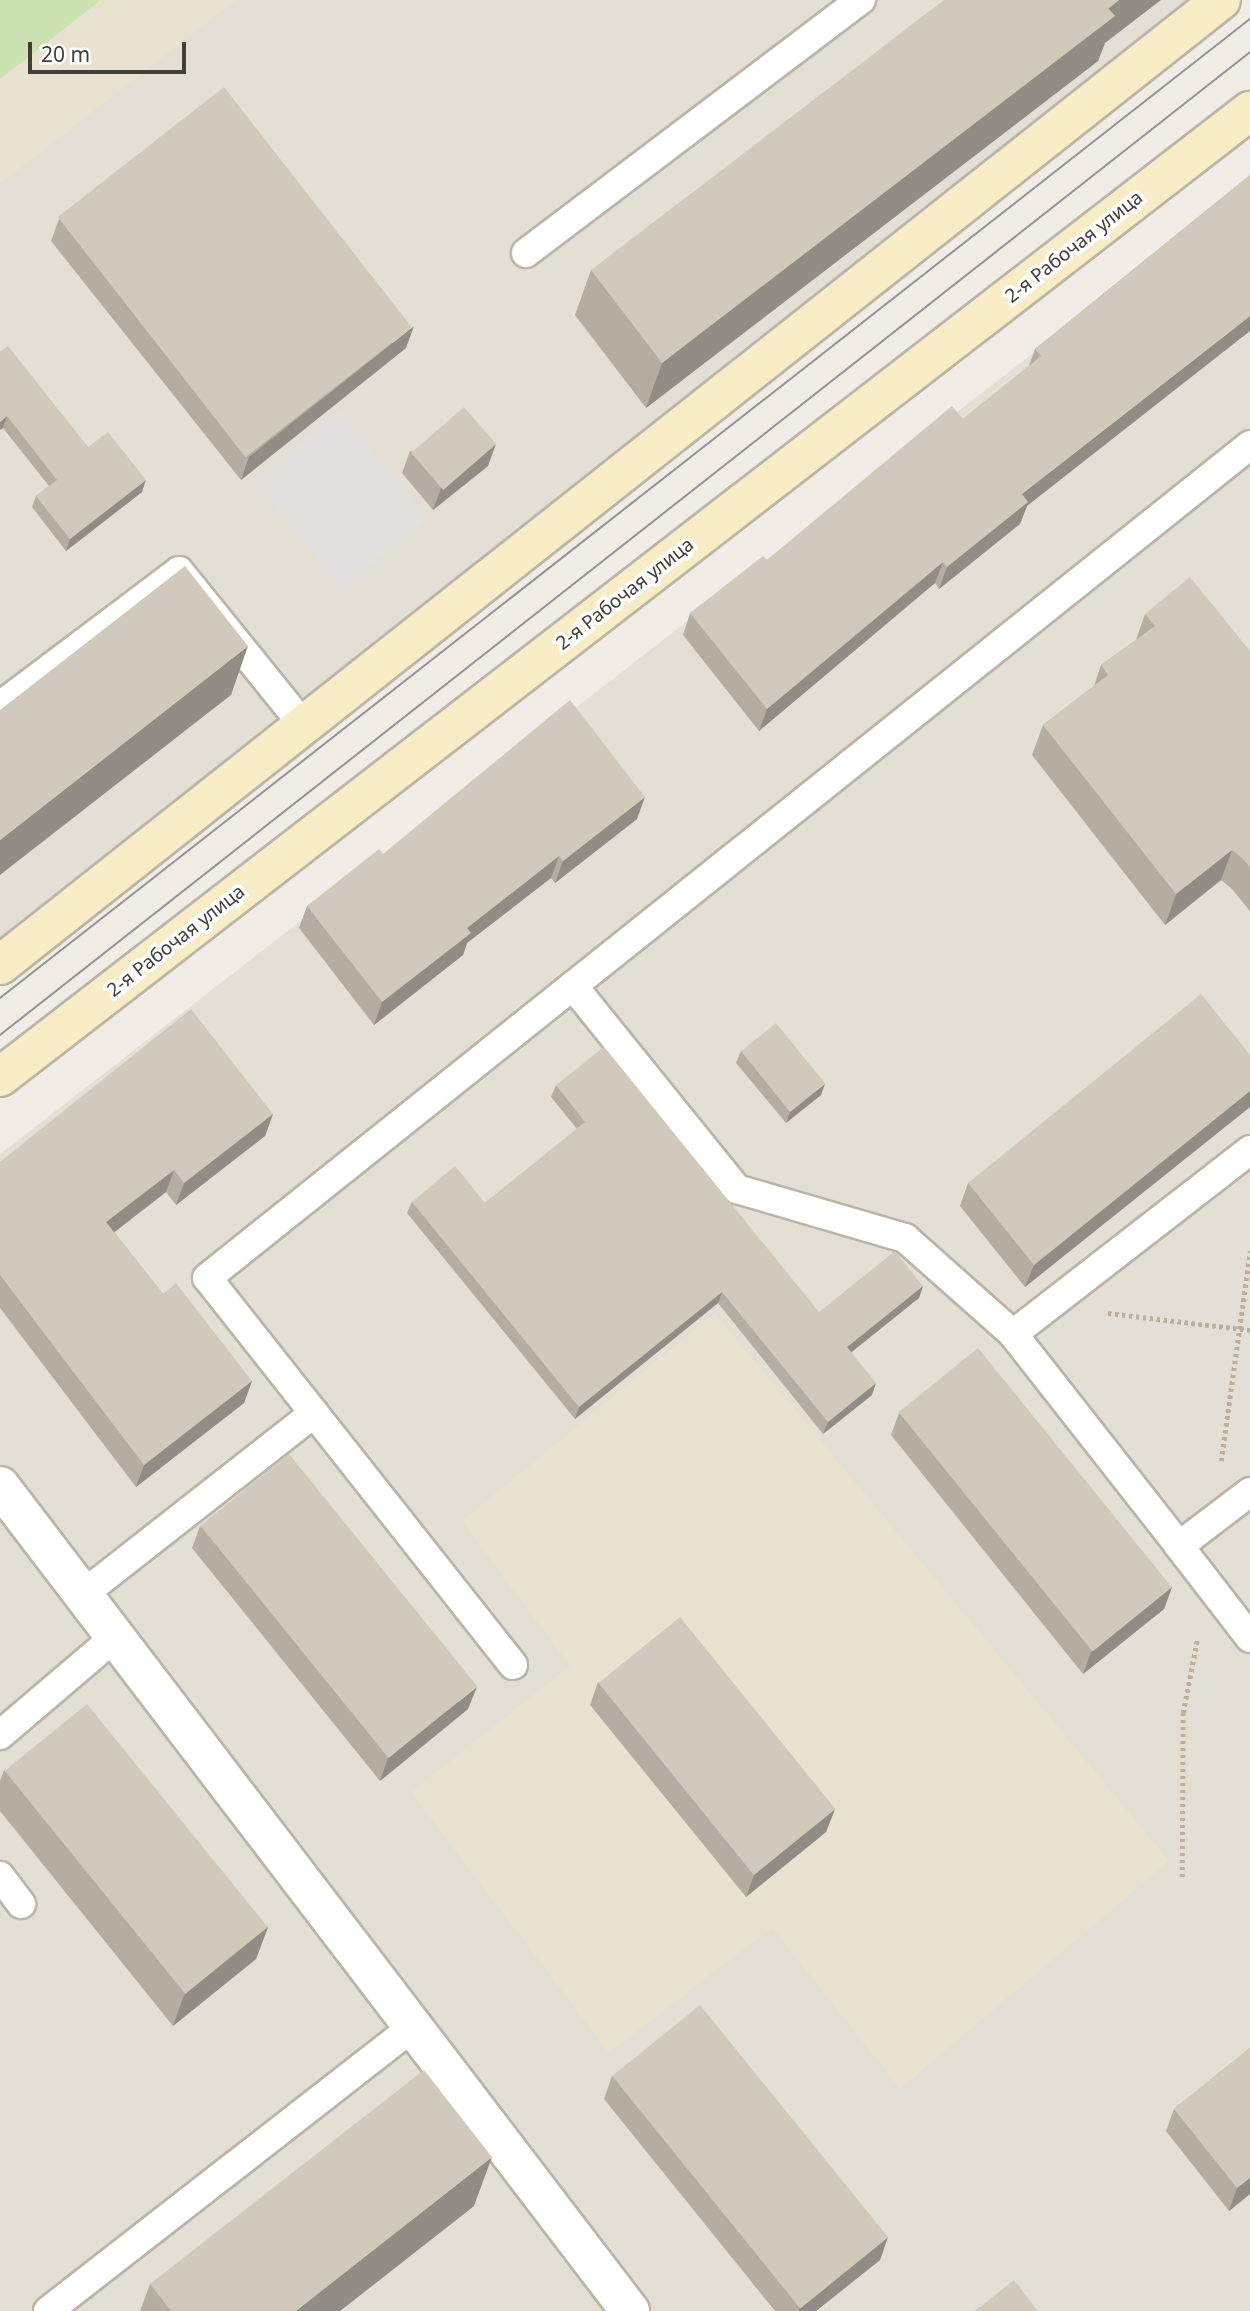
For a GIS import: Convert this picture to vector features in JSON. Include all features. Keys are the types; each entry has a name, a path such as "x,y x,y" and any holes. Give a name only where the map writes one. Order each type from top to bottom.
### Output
{"main road":[{"path":"0,965 1221,0"},
{"name":"2-я Рабочая улица","path":"0,1077 1250,111"}],"street":[{"path":"0,1486 630,2311"}],"lane":[{"path":"526,253 861,0"},
{"path":"513,1665 207,1278 1250,445"},
{"path":"0,706 179,570 304,726"},
{"path":"573,986 737,1189 905,1238 1013,1334 1250,1638"},
{"path":"1013,1334 1250,1150"},
{"path":"82,1595 314,1413"},
{"path":"1179,1546 1250,1492"},
{"path":"0,1735 114,1638"},
{"path":"0,1876 21,1904"},
{"path":"48,2311 412,2028"}],"path":[{"path":"1050,1306 1250,1330"}],"shaded area":[{"path":"0,0 1231,0 0,949"},
{"path":"0,0 236,0 0,184"},
{"path":"1250,185 1250,2311 0,2311 0,1154"},
{"path":"339,411 428,517 342,589 253,483"},
{"path":"715,1313 1169,1861 900,2089 772,1927 609,2053 411,1792 570,1666 462,1521"}],"green space":[{"path":"0,0 101,0 0,79"}],"building":[{"path":"944,0 1119,0 1108,8 1115,16 662,363 591,270"},
{"path":"224,87 412,327 246,457 58,217"},
{"path":"1250,175 1250,316 1022,494 1028,502 947,567 943,562 767,709 690,613 763,556 767,560 952,406 963,419 1041,356 1035,349"},
{"path":"8,346 88,447 108,432 146,480 70,539 36,496 57,480 7,416 0,422 0,352"},
{"path":"464,407 496,444 443,490 411,453"},
{"path":"185,566 248,646 0,840 0,710"},
{"path":"1190,577 1250,651 1250,867 1232,850 1176,894 1043,725 1108,675 1101,665 1155,626 1145,614"},
{"path":"570,700 645,797 563,861 559,856 467,928 471,933 382,1002 307,906 379,849 383,854"},
{"path":"1201,994 1250,1055 1250,1091 1034,1265 968,1183"},
{"path":"191,1009 273,1114 184,1183 174,1170 106,1222 163,1294 176,1283 252,1381 144,1465 0,1275 0,1162"},
{"path":"776,1023 825,1084 790,1112 741,1051"},
{"path":"604,1047 819,1312 895,1251 923,1286 847,1347 876,1383 828,1422 722,1292 579,1407 412,1202 455,1166 485,1203 585,1122 556,1085"},
{"path":"978,1348 1172,1587 1093,1652 899,1412"},
{"path":"289,1454 477,1686 389,1758 200,1526"},
{"path":"680,1617 835,1809 754,1875 598,1683"},
{"path":"87,1704 268,1927 185,1994 5,1771"},
{"path":"700,2005 888,2237 800,2308 612,2076"},
{"path":"1250,2048 1250,2178 1237,2188 1174,2109"},
{"path":"424,2070 492,2157 296,2311 171,2311 150,2284"},
{"path":"1014,2280 1038,2311 975,2311"}],"tram line":[{"path":"0,998 1250,19"},
{"path":"0,1035 1250,52"}]}
